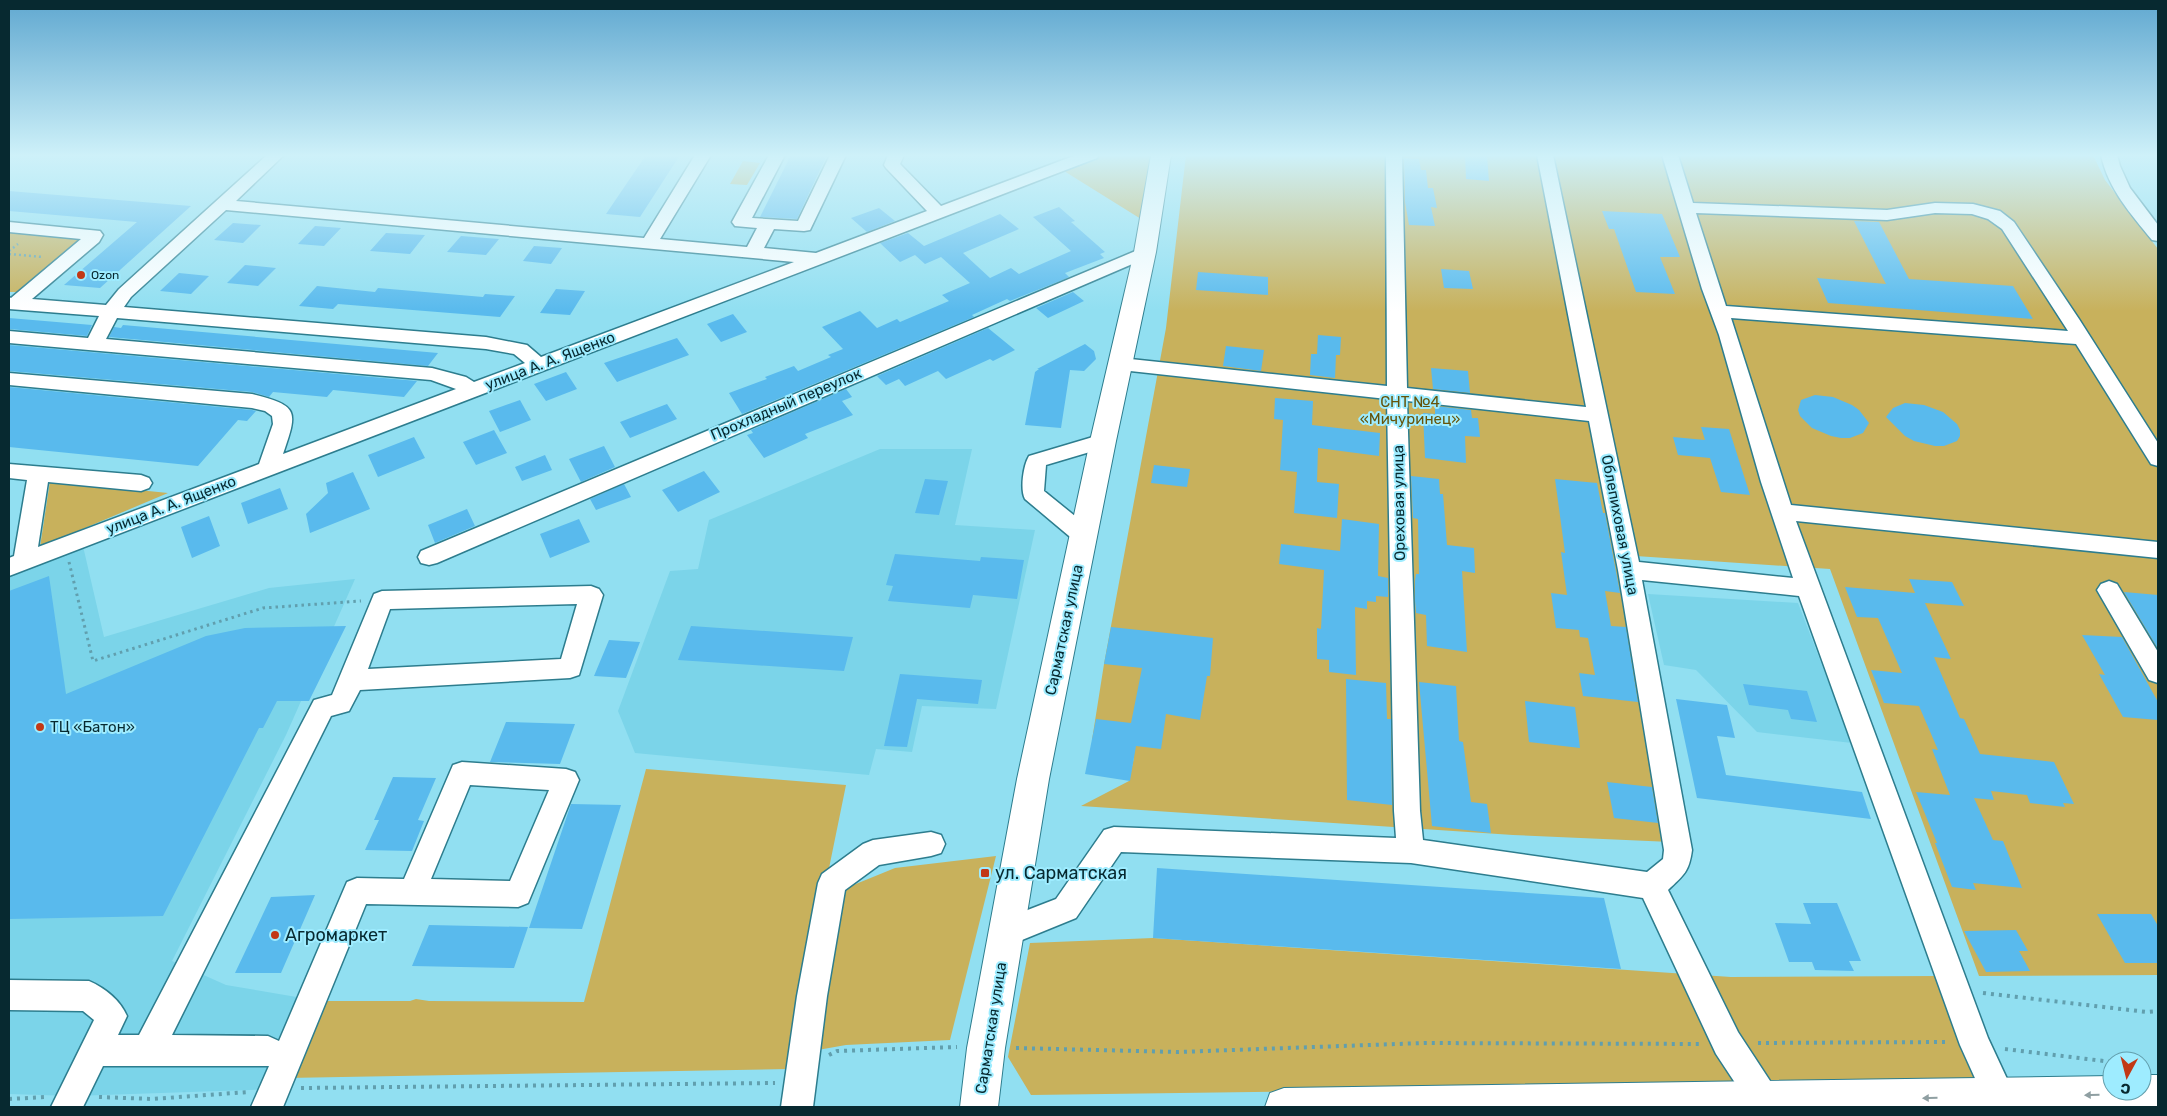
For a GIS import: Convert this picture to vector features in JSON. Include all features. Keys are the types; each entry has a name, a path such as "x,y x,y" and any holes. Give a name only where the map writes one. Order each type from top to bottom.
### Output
{"main road":[{"name":"Сарматская улица","path":"979,1107 986,1048 1033,779 1103,440 1145,252 1152,207"},
{"path":"1284,1107 1765,1102 2158,1094"}],"street":[{"path":"94,344 117,302 138,280 220,207"},
{"path":"245,207 818,259"},
{"path":"649,243 671,207"},
{"path":"749,207 741,222 804,226 813,207"},
{"path":"932,207 938,213"},
{"name":"улица А. А. Ященко","path":"17,564 954,207"},
{"name":"Ореховая улица","path":"1396,207 1397,394 1407,811 1411,851"},
{"name":"Облепиховая улица","path":"1556,207 1629,570 1678,850 1676,865 1652,886"},
{"path":"2135,207 2158,236"},
{"path":"1999,1096 1975,1045 1808,588 1782,512 1687,208 1887,215 1935,208 1973,209 1994,215 2008,226 2082,338 2158,459"},
{"path":"753,253 768,224"},
{"path":"9,227 94,236 69,259 13,303"},
{"name":"Прохладный переулок","path":"428,556 1145,252"},
{"path":"13,303 486,343 520,349 539,365"},
{"path":"1719,311 2082,338"},
{"path":"9,337 432,374 459,382 472,390"},
{"path":"1121,364 1598,415"},
{"path":"9,379 252,401 272,406 282,413 283,424 268,468"},
{"path":"1083,536 1033,494 1036,461 1103,440"},
{"path":"9,471 141,483"},
{"path":"17,564 39,474"},
{"path":"1782,512 2158,550"},
{"path":"1629,570 1808,588"},
{"path":"2109,590 2158,673"},
{"path":"148,1050 323,707 340,704 352,680 382,600 591,595 570,668 352,680"},
{"path":"271,1098 357,891 518,894 566,780 462,774 412,892"},
{"path":"1022,926 1066,909 1114,839 1411,851 1652,886 1727,1044 1765,1102"},
{"path":"797,1107 812,996 832,883 873,853 931,844"},
{"path":"9,995 88,996 112,1016 70,1102"},
{"path":"95,1051 268,1051"}],"path":[{"path":"9,254 69,259"},
{"path":"65,545 93,661 263,608 382,600"},
{"path":"1954,989 2158,1012"},
{"path":"9,1099 70,1102 271,1098 775,1083 837,1051 949,1046 1178,1052 1424,1043 1727,1044 1941,1041 2102,1061"}],"shaded area":[{"path":"880,449 972,449 955,525 1035,530 996,709 922,706 912,752 876,749 869,775 635,753 618,711 670,571 698,569 709,520"},
{"path":"83,546 104,637 269,588 355,579 286,735 172,961 226,985 320,1001 275,1089 73,1096 9,1094 9,575"},
{"path":"1648,594 1798,603 1852,743 1757,732 1696,670 1664,665"}],"green space":[{"path":"1122,207 1144,207 1141,219"},
{"name":"СНТ №4 «Мичуринец»","path":"1180,207 2126,207 2158,249 2158,975 1979,976 1830,569 1621,555 1671,842 1513,835 1081,806 1129,781 1134,757 1092,740 1104,664 1166,328"},
{"path":"9,232 81,239 19,292 9,292"},
{"path":"50,481 168,493 40,547"},
{"path":"646,769 846,785 788,1069 286,1078 320,1001 410,1001 416,999 429,1001 584,1002"},
{"path":"996,856 950,1040 846,1045 812,1051 833,936 846,888 895,868"},
{"path":"1153,938 1731,977 1939,976 1976,1082 1031,1095 1008,1057 1030,943"}],"building":[{"path":"9,207 190,207 100,288 64,285 137,222 9,211"},
{"path":"611,207 646,207 640,217 606,214"},
{"path":"765,207 803,207 797,219 760,217"},
{"path":"1059,207 1075,221 1071,222 1105,252 1100,254 1104,258 1065,273 1069,277 1065,279 1010,301 1007,299 972,315 974,317 742,414 729,393 767,379 765,377 794,366 798,371 831,357 828,355 843,349 822,327 860,311 877,328 897,319 900,322 949,301 942,295 970,283 941,257 925,264 915,255 900,262 880,243 908,233 924,246 1000,214 1019,229 963,253 990,278 1011,268 1019,274 1071,251 1033,217"},
{"path":"1406,207 1431,207 1435,226 1409,225"},
{"path":"879,208 895,221 867,232 851,218"},
{"path":"1602,211 1662,214 1680,257 1660,257 1675,294 1636,292 1614,229 1609,229"},
{"path":"1854,221 1879,222 1909,279 2013,286 2033,319 1828,303 1817,278 1886,284"},
{"path":"233,223 261,225 243,243 214,240"},
{"path":"315,226 341,228 324,246 298,244"},
{"path":"386,233 425,235 410,254 370,251"},
{"path":"461,236 499,239 486,255 447,252"},
{"path":"534,246 562,248 551,264 523,261"},
{"path":"245,265 276,268 258,286 227,283"},
{"path":"1441,269 1469,271 1473,289 1444,288"},
{"path":"1198,272 1268,277 1268,295 1196,290"},
{"path":"179,273 209,276 191,294 160,291"},
{"path":"317,286 375,292 378,288 483,297 485,294 515,296 500,317 338,304 333,309 299,306"},
{"path":"556,289 585,291 570,315 540,313"},
{"path":"1073,292 1084,301 1048,318 1036,308"},
{"path":"733,314 747,332 721,342 707,324"},
{"path":"9,318 92,325 87,336 9,329"},
{"path":"123,325 438,353 428,366 109,337 114,327 121,328"},
{"path":"988,328 1015,350 993,361 990,359 946,379 938,371 905,386 899,379 886,385 877,376"},
{"path":"1318,335 1341,337 1340,355 1336,355 1335,378 1310,375 1311,354 1317,354"},
{"path":"677,338 689,355 617,382 604,363"},
{"path":"1085,344 1094,351 1096,359 1084,371 1070,370 1061,428 1025,425 1035,372 1039,369 1037,369"},
{"path":"9,345 417,381 404,397 333,390 327,397 273,392 269,397 252,392 9,371"},
{"path":"1226,346 1264,350 1261,371 1223,366"},
{"path":"1431,368 1468,371 1470,393 1433,389"},
{"path":"566,372 577,389 546,401 534,384"},
{"path":"9,387 256,411 247,421 238,420 198,466 9,447"},
{"path":"846,389 852,397 842,401 853,415 805,434 808,438 764,458 747,435 753,433 751,430"},
{"path":"1815,395 1833,397 1859,410 1869,423 1863,433 1850,438 1841,438 1812,428 1800,416 1798,410 1801,400"},
{"path":"1275,398 1313,401 1312,425 1380,433 1379,456 1318,448 1317,482 1339,484 1337,518 1294,513 1297,472 1280,470 1283,420 1274,419"},
{"path":"520,400 531,420 500,432 489,411"},
{"path":"1905,403 1924,405 1943,412 1957,424 1960,430 1960,436 1957,441 1944,446 1935,446 1914,441 1905,436 1886,417 1893,408"},
{"path":"667,404 677,419 630,438 620,422"},
{"path":"1435,406 1471,410 1472,418 1478,418 1480,437 1465,436 1466,463 1425,458 1423,413 1435,414"},
{"path":"1701,427 1729,429 1750,495 1721,492 1710,458 1678,455 1673,437 1705,440"},
{"path":"494,430 507,453 476,465 463,442"},
{"path":"414,437 425,458 378,477 368,455"},
{"path":"604,446 615,467 581,482 569,459"},
{"path":"545,455 552,470 522,481 515,467"},
{"path":"1154,465 1190,469 1187,487 1151,483"},
{"path":"704,471 720,492 678,512 662,490"},
{"path":"353,472 370,509 310,533 306,514 328,493 326,483"},
{"path":"1411,476 1439,479 1440,494 1443,494 1447,545 1474,548 1475,573 1462,571 1467,652 1427,646 1426,615 1416,613 1415,581 1416,574 1419,574 1418,519 1413,518"},
{"path":"925,479 948,481 939,515 915,513"},
{"path":"1555,479 1597,483 1603,513 1605,513 1620,593 1605,591 1611,626 1626,627 1638,702 1583,696 1579,673 1595,675 1588,638 1580,637 1579,630 1556,628 1551,593 1567,595 1561,552 1565,553"},
{"path":"624,484 631,497 596,510 590,499"},
{"path":"280,488 288,509 248,524 241,503"},
{"path":"467,509 475,526 435,543 428,525"},
{"path":"209,516 220,546 192,558 181,527"},
{"path":"579,519 590,542 550,558 540,534"},
{"path":"1342,519 1379,524 1378,576 1388,578 1388,597 1376,596 1376,602 1367,601 1367,609 1355,607 1356,675 1329,672 1329,660 1317,659 1317,628 1321,629 1324,570 1279,564 1281,544 1340,551"},
{"path":"895,554 980,561 981,557 1024,560 1017,599 973,595 970,608 888,601 893,586 886,585"},
{"path":"49,576 66,694 206,636 245,628 346,626 309,701 277,701 263,728 259,728 163,916 9,919 9,591"},
{"path":"1909,579 1952,582 1964,606 1925,603 1951,659 1934,657 1960,718 1964,719 1980,754 2054,762 2074,804 2063,803 2065,807 2030,803 2027,795 1991,791 1994,800 1974,798 1993,840 2003,841 2022,888 1973,883 1976,890 1952,887 1935,843 1937,843 1916,792 1950,795 1932,749 1938,750 1919,706 1884,703 1871,670 1902,673 1878,618 1857,617 1845,587 1915,593"},
{"path":"2124,592 2158,595 2158,649"},
{"path":"691,626 853,637 844,671 678,660"},
{"path":"1111,627 1213,638 1210,676 1207,676 1200,720 1166,714 1161,749 1136,746 1130,781 1085,774 1096,719 1131,723 1142,668 1104,664"},
{"path":"2082,635 2122,637 2158,702 2158,720 2123,717 2099,674 2105,675"},
{"path":"609,640 640,642 626,678 594,676"},
{"path":"900,674 982,680 978,704 917,699 907,747 884,746"},
{"path":"1346,679 1386,683 1387,719 1391,719 1392,805 1347,800"},
{"path":"1419,682 1456,686 1459,741 1463,742 1471,802 1487,804 1491,833 1432,826"},
{"path":"1743,684 1807,691 1817,722 1791,719 1788,710 1749,705"},
{"path":"1676,699 1727,705 1735,738 1717,736 1726,775 1862,792 1871,819 1697,798"},
{"path":"1525,701 1575,707 1580,748 1529,742"},
{"path":"506,722 575,724 560,764 490,762"},
{"path":"393,777 436,778 418,820 424,821 412,851 365,850 379,820 374,820"},
{"path":"1607,782 1652,787 1658,823 1614,818"},
{"path":"571,804 621,805 582,929 529,928"},
{"path":"1157,868 1604,898 1621,969 1153,938"},
{"name":"Агромаркет","path":"315,895 281,973 235,973 271,897"},
{"path":"1803,903 1837,903 1861,961 1849,961 1854,971 1815,970 1812,962 1789,962 1775,923 1811,924"},
{"path":"2097,914 2151,914 2158,926 2158,963 2125,963"},
{"path":"429,925 528,927 514,968 412,966"},
{"path":"2016,930 2028,951 2019,951 2030,971 1986,972 1964,931"}],"place":[{"name":"Ozon","path":"81,275"},
{"name":"ТЦ «Батон»","path":"40,727"},
{"name":"ул. Сарматская","path":"985,873"},
{"name":"Агромаркет","path":"275,935"}]}
